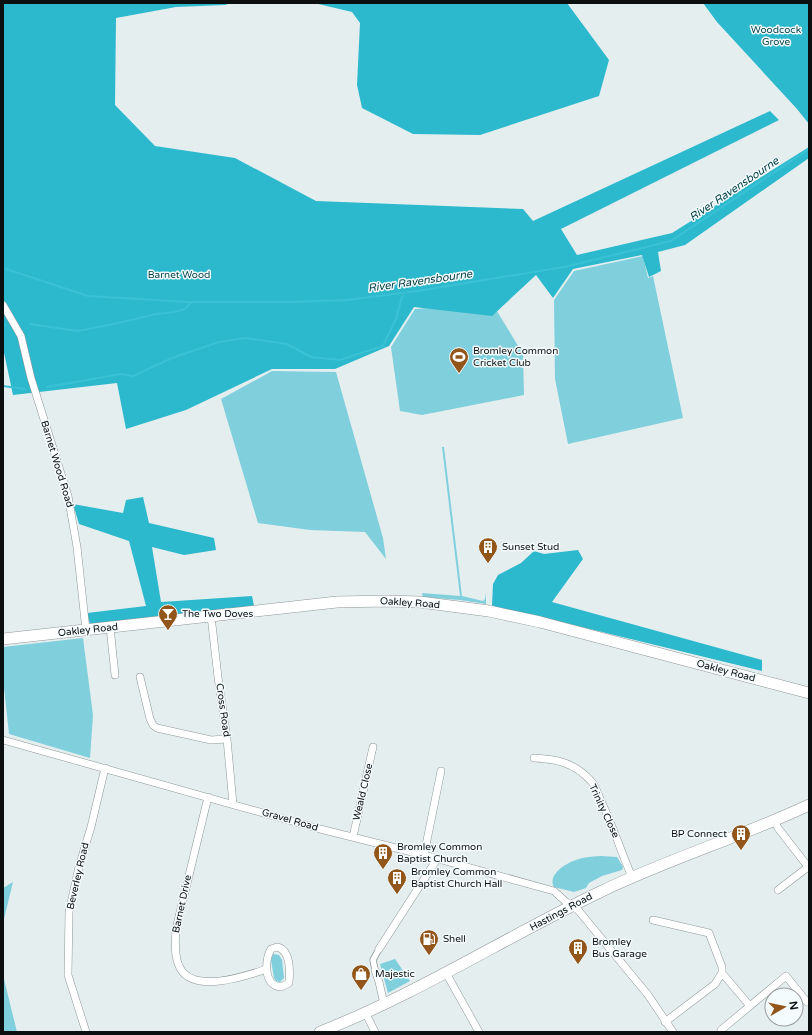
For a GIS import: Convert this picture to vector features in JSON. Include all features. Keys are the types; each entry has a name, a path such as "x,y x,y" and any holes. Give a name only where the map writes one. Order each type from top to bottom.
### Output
{"main road":[{"name":"Oakley Road","path":"3,639 337,602 412,602 489,611 540,622 809,693"},
{"name":"Hastings Road","path":"320,1032 384,1004 446,973 569,904 809,805"}],"street":[{"name":"Barnet Wood Road","path":"3,305 21,336 33,386 68,496 77,548 86,630"},
{"name":"Cross Road","path":"211,616 227,739 233,804"},
{"path":"110,627 115,675"},
{"path":"140,677 150,719 153,725 157,728 211,740 227,739"},
{"name":"Gravel Road","path":"3,740 554,891 569,904 648,995 673,1032"},
{"name":"Weald Close","path":"353,837 373,747"},
{"name":"Trinity Close","path":"534,758 551,759 561,762 573,767 592,782 611,823 632,877"},
{"name":"Beverley Road","path":"86,1032 68,975 69,912 79,867 91,827 105,768"},
{"path":"424,855 441,771"},
{"name":"Barnet Drive","path":"208,797 176,929 175,946 180,969 187,977 200,981 220,981 240,978 267,969"},
{"path":"774,820 778,828 808,868 778,890"},
{"path":"384,1004 373,960 437,858"},
{"path":"653,920 709,933 722,967 722,974 715,984 665,1022"},
{"path":"277,947 281,948 286,956 289,982 281,987 273,985 267,969 266,961 271,949 277,947"},
{"path":"446,973 479,1032"},
{"path":"722,974 750,1006"},
{"path":"721,1030 786,976 807,1002"},
{"path":"365,1012 375,1032"}],"shaded area":[{"path":"643,256 648,278 653,276 683,418 568,444 555,379 554,300 574,271"},
{"name":"Bromley Common Cricket Club","path":"492,303 523,354 524,395 422,415 400,411 391,347 415,309"},
{"path":"272,371 336,372 383,538 386,559 365,532 310,530 258,523 221,399"},
{"path":"442,447 444,447 462,596 483,601 486,593 486,604 423,597 422,593 460,596"},
{"path":"83,638 93,715 90,758 9,734 3,678 3,647"},
{"path":"602,856 617,857 623,867 622,870 602,876 589,883 586,888 574,892 554,887 553,878 555,874 563,867 582,858"},
{"path":"13,882 3,923 3,888"},
{"path":"273,954 279,955 282,960 284,978 280,982 276,981 274,978 271,960"},
{"path":"395,959 410,981 388,993 380,964"},
{"path":"3,975 17,1032 3,1032"}],"green space":[{"name":"Barnet Wood","path":"3,3 231,3 225,5 176,7 116,18 115,105 155,146 235,158 316,201 523,209 533,221 770,111 779,120 561,229 577,255 672,233 809,147 809,158 685,245 658,252 661,271 649,277 642,255 573,269 553,298 536,275 492,316 414,307 389,346 335,369 272,369 186,410 126,429 117,383 13,395 3,348"},
{"path":"314,3 567,3 609,60 599,96 480,135 413,134 362,108 357,85 360,23 352,12"},
{"name":"Woodcock Grove","path":"703,3 809,3 809,124 717,22"},
{"path":"143,497 149,523 214,538 216,550 184,555 152,547 161,602 252,596 254,606 90,624 87,613 146,606 129,541 79,524 73,504 123,513 126,500"},
{"path":"578,550 583,559 552,602 762,660 762,671 494,607 492,605 493,584 498,575 521,563 534,551 544,554"}],"waterway":[{"name":"River Ravensbourne","path":"6,269 88,296 188,302 292,302 347,300 417,291 564,267 671,241 809,149"},
{"path":"47,387 121,374 133,376 172,358 219,342 246,338 287,344 311,357 340,360 383,346 396,319 403,293"},
{"path":"30,324 78,331 156,314 175,312 185,309 191,302"},
{"path":"3,386 25,389"}],"place":[{"name":"Bromley Common Cricket Club","path":"459,374"},
{"name":"Sunset Stud","path":"488,564"},
{"name":"The Two Doves","path":"168,631"},
{"name":"BP Connect","path":"741,851"},
{"name":"Bromley Common Baptist Church","path":"383,870"},
{"name":"Bromley Common Baptist Church Hall","path":"397,895"},
{"name":"Shell","path":"429,956"},
{"name":"Bromley Bus Garage","path":"578,965"},
{"name":"Majestic","path":"361,991"}]}
